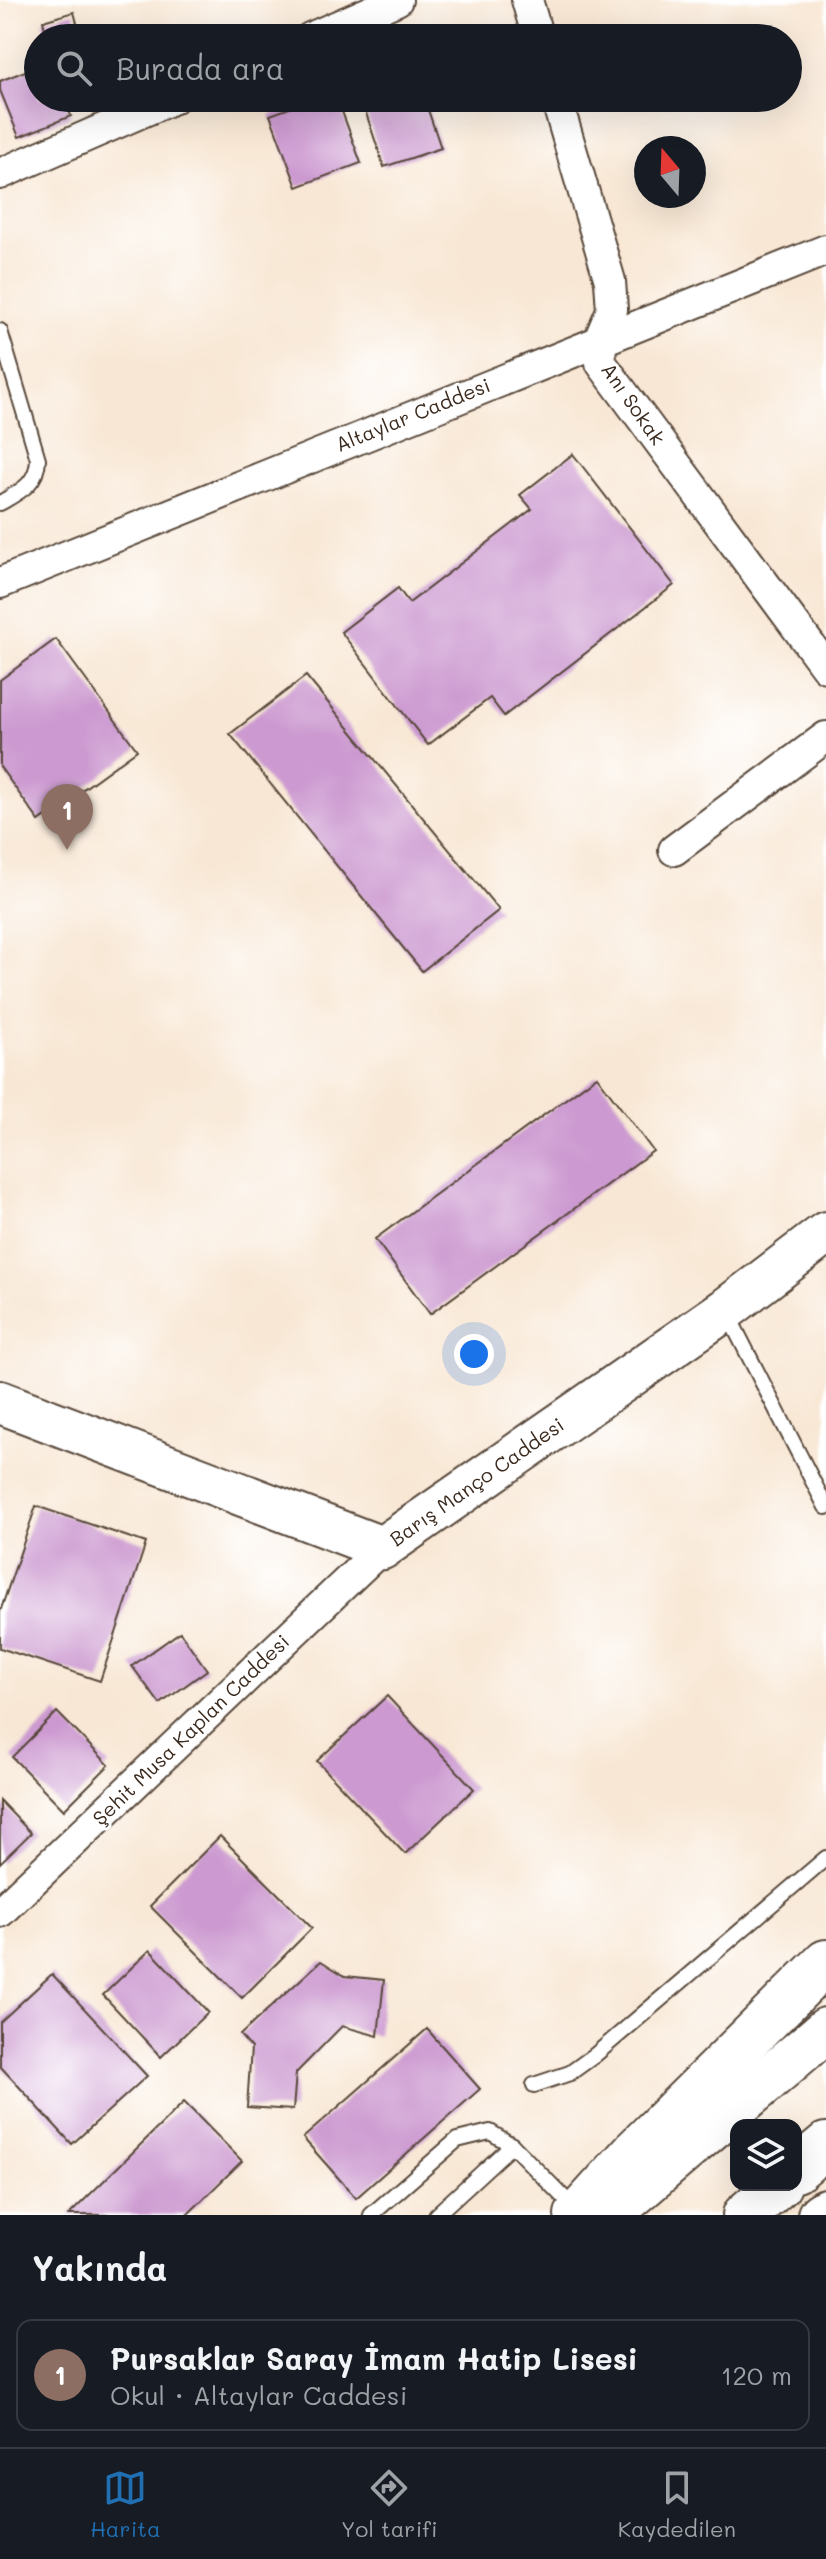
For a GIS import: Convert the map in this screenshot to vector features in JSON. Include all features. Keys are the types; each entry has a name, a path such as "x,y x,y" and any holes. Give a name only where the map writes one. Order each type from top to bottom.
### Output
{"highway":[{"path":"588,2214 634,2152 826,1962"},
{"path":"588,2214 826,2030"},
{"path":"802,2165 826,2145"},
{"path":"745,2215 772,2191"},
{"path":"820,2215 826,2211"}],"street":[{"path":"342,24 397,0"},
{"path":"527,0 534,24"},
{"path":"0,174 142,112"},
{"name":"Anı Sokak","path":"560,112 610,281 612,310 600,338 601,363 826,667"},
{"name":"Altaylar Caddesi","path":"0,583 600,338 632,330 826,250"},
{"path":"674,850 826,737"},
{"name":"Barış Manço Caddesi","path":"0,1402 382,1548 725,1310 826,1233"},
{"name":"Şehit Musa Kaplan Caddesi","path":"0,1912 382,1548"}],"lane":[{"path":"0,331 38,459 37,474 28,486 0,503"},
{"path":"725,1310 826,1507"},
{"path":"534,2085 570,2073 595,2055 826,1858"},
{"path":"371,2215 457,2140 490,2132 512,2145 588,2214"},
{"path":"436,2215 512,2145"}],"building":[{"path":"74,12 77,24 44,24 43,21"},
{"path":"24,72 24,112 69,112 71,116 19,137 0,90 0,81"},
{"path":"278,112 342,112 361,163 297,187 270,115"},
{"path":"366,112 429,112 441,148 384,167"},
{"path":"573,454 674,585 504,716 490,698 428,745 341,632 398,588 409,603 532,509 520,495"},
{"path":"56,639 137,750 39,821 0,767 0,680"},
{"path":"306,676 499,910 422,971 230,734"},
{"path":"597,1076 653,1151 430,1314 375,1239"},
{"path":"36,1506 146,1543 100,1681 0,1648 0,1612"},
{"path":"180,1632 207,1670 160,1704 132,1666"},
{"path":"387,1696 474,1789 405,1854 317,1761"},
{"path":"57,1712 109,1765 64,1810 12,1757"},
{"path":"0,1801 31,1833 0,1863"},
{"path":"220,1836 312,1928 242,1998 150,1906"},
{"path":"150,1950 208,2012 161,2057 103,1995"},
{"path":"321,1961 345,1976 384,1980 378,2036 342,2026 296,2073 293,2110 247,2107 251,2048 240,2035"},
{"path":"52,1974 147,2076 72,2144 0,2066 0,2022"},
{"path":"427,2029 480,2089 356,2198 303,2138"},
{"path":"184,2102 242,2161 187,2215 69,2215"}],"place":[{"name":"Pursaklar Saray İmam Hatip Lisesi","path":"67,850"}]}
